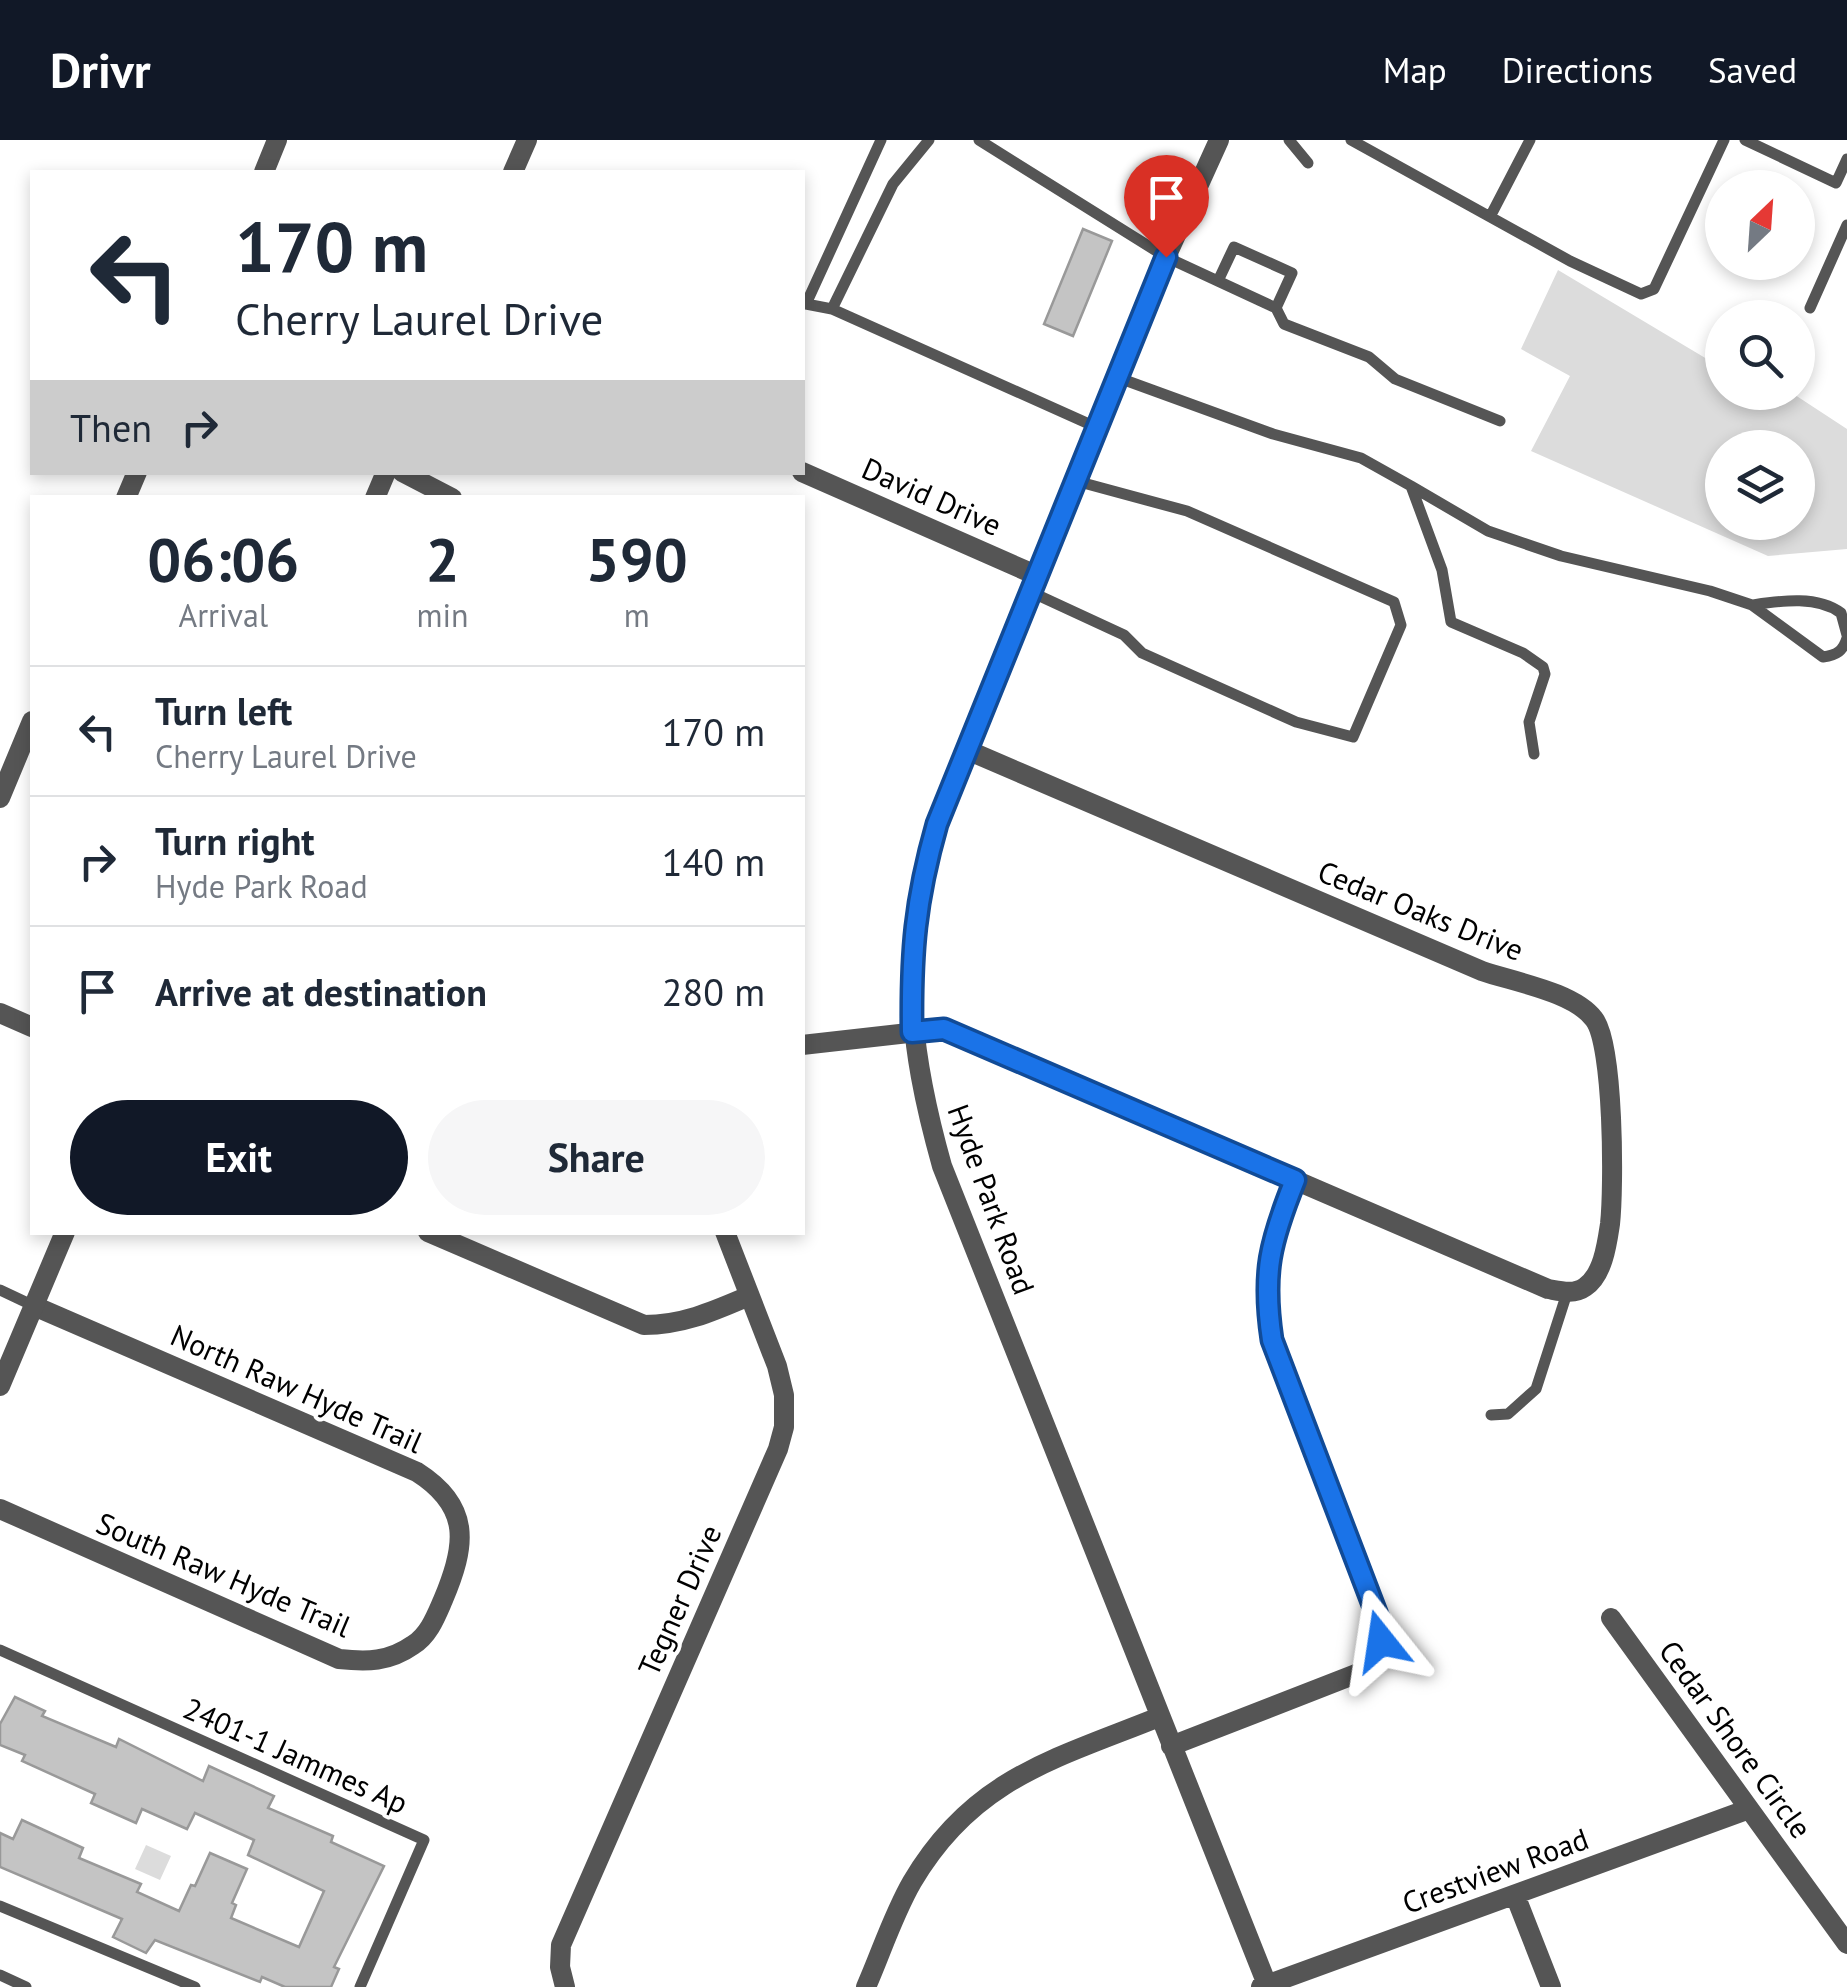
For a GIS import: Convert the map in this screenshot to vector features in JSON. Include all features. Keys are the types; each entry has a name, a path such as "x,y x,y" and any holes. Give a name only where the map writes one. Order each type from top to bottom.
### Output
{"street":[{"path":"265,170 278,140"},
{"path":"514,170 527,140"},
{"name":"Hyde Park Road","path":"1219,140 1166,257 937,824 922,874 913,927 912,1032 942,1166 1265,1986"},
{"name":"David Drive","path":"805,473 1034,584"},
{"path":"408,475 446,495"},
{"path":"0,798 30,725"},
{"name":"Cedar Oaks Drive","path":"967,750 1482,972 1562,997 1594,1018 1605,1048 1610,1228 1599,1270 1576,1290"},
{"path":"0,1013 30,1026"},
{"path":"805,1045 944,1029 1548,1289 1576,1290"},
{"path":"1171,1746 1360,1672 1373,1659 1381,1641 1380,1623 1272,1340 1266,1302 1267,1270 1274,1231 1295,1180"},
{"path":"0,1386 64,1235"},
{"path":"435,1235 644,1324 669,1325 694,1319 749,1296"},
{"name":"Tegner Drive","path":"565,1987 560,1967 562,1944 778,1449 784,1427 784,1395 778,1366 726,1235"},
{"name":"North Raw Hyde Trail","path":"34,1306 436,1484 450,1500 460,1528 461,1553 450,1583"},
{"name":"South Raw Hyde Trail","path":"0,1510 338,1660 369,1662 394,1656 418,1643 433,1624 450,1583"},
{"name":"Cedar Shore Circle","path":"1611,1618 1847,1944"},
{"path":"866,1987 910,1886 956,1821 1014,1777 1160,1717"},
{"name":"Crestview Road","path":"1265,1986 1749,1809"},
{"path":"1514,1895 1551,1987"}],"lane":[{"path":"805,301 881,140"},
{"path":"832,309 893,184 929,140"},
{"path":"979,140 1166,257 1276,308 1284,324 1368,357 1395,379 1500,421"},
{"path":"1289,140 1308,163"},
{"path":"1352,140 1570,262 1641,294 1654,290 1724,140"},
{"path":"1491,215 1530,140"},
{"path":"1745,140 1836,183 1847,159"},
{"path":"1814,300 1847,225"},
{"path":"1218,281 1234,247 1292,273 1276,308"},
{"path":"805,303 832,309 1098,428"},
{"path":"1119,378 1273,434 1361,458 1488,531 1562,556 1710,590 1752,605 1823,657 1835,656 1844,648 1847,636 1841,613 1821,604 1752,605"},
{"path":"1034,584 1124,635 1142,652 1296,722 1353,737 1402,625 1394,602 1187,511 1076,481"},
{"path":"1411,486 1442,570 1451,622 1544,666 1545,674 1529,722 1534,754"},
{"path":"0,1290 34,1306"},
{"path":"1491,1415 1508,1414 1536,1389 1576,1290"},
{"name":"2401-1 Jammes Ap","path":"0,1650 424,1840 360,1987"},
{"path":"0,1906 195,1987"},
{"path":"0,1975 26,1987"}],"shaded area":[{"path":"1558,270 1705,358 1705,410 1815,408 1847,429 1847,549 1768,556 1732,540 1815,540 1815,430 1705,430 1705,528 1531,451 1570,376 1521,349"},
{"path":"146,1845 171,1856 160,1880 135,1869"}],"building":[{"path":"1083,229 1112,241 1073,336 1044,324"},
{"path":"15,1697 45,1711 42,1716 116,1747 119,1739 203,1781 209,1766 274,1796 268,1808 333,1836 331,1842 384,1866 334,1967 339,1969 331,1987 285,1987 262,1977 260,1982 155,1940 146,1953 113,1937 122,1919 0,1867 0,1833 13,1839 22,1820 83,1848 79,1858 141,1884 137,1892 179,1911 210,1853 247,1869 232,1903 236,1905 231,1918 299,1947 324,1891 248,1855 254,1840 195,1813 187,1829 142,1809 136,1823 91,1803 95,1794 22,1761 25,1755 0,1745 0,1724"}],"route":[{"path":"1166,257 937,824 922,874 913,927 912,1032 944,1029 1295,1180 1274,1231 1267,1270 1266,1302 1272,1340 1380,1623 1381,1641"}]}
